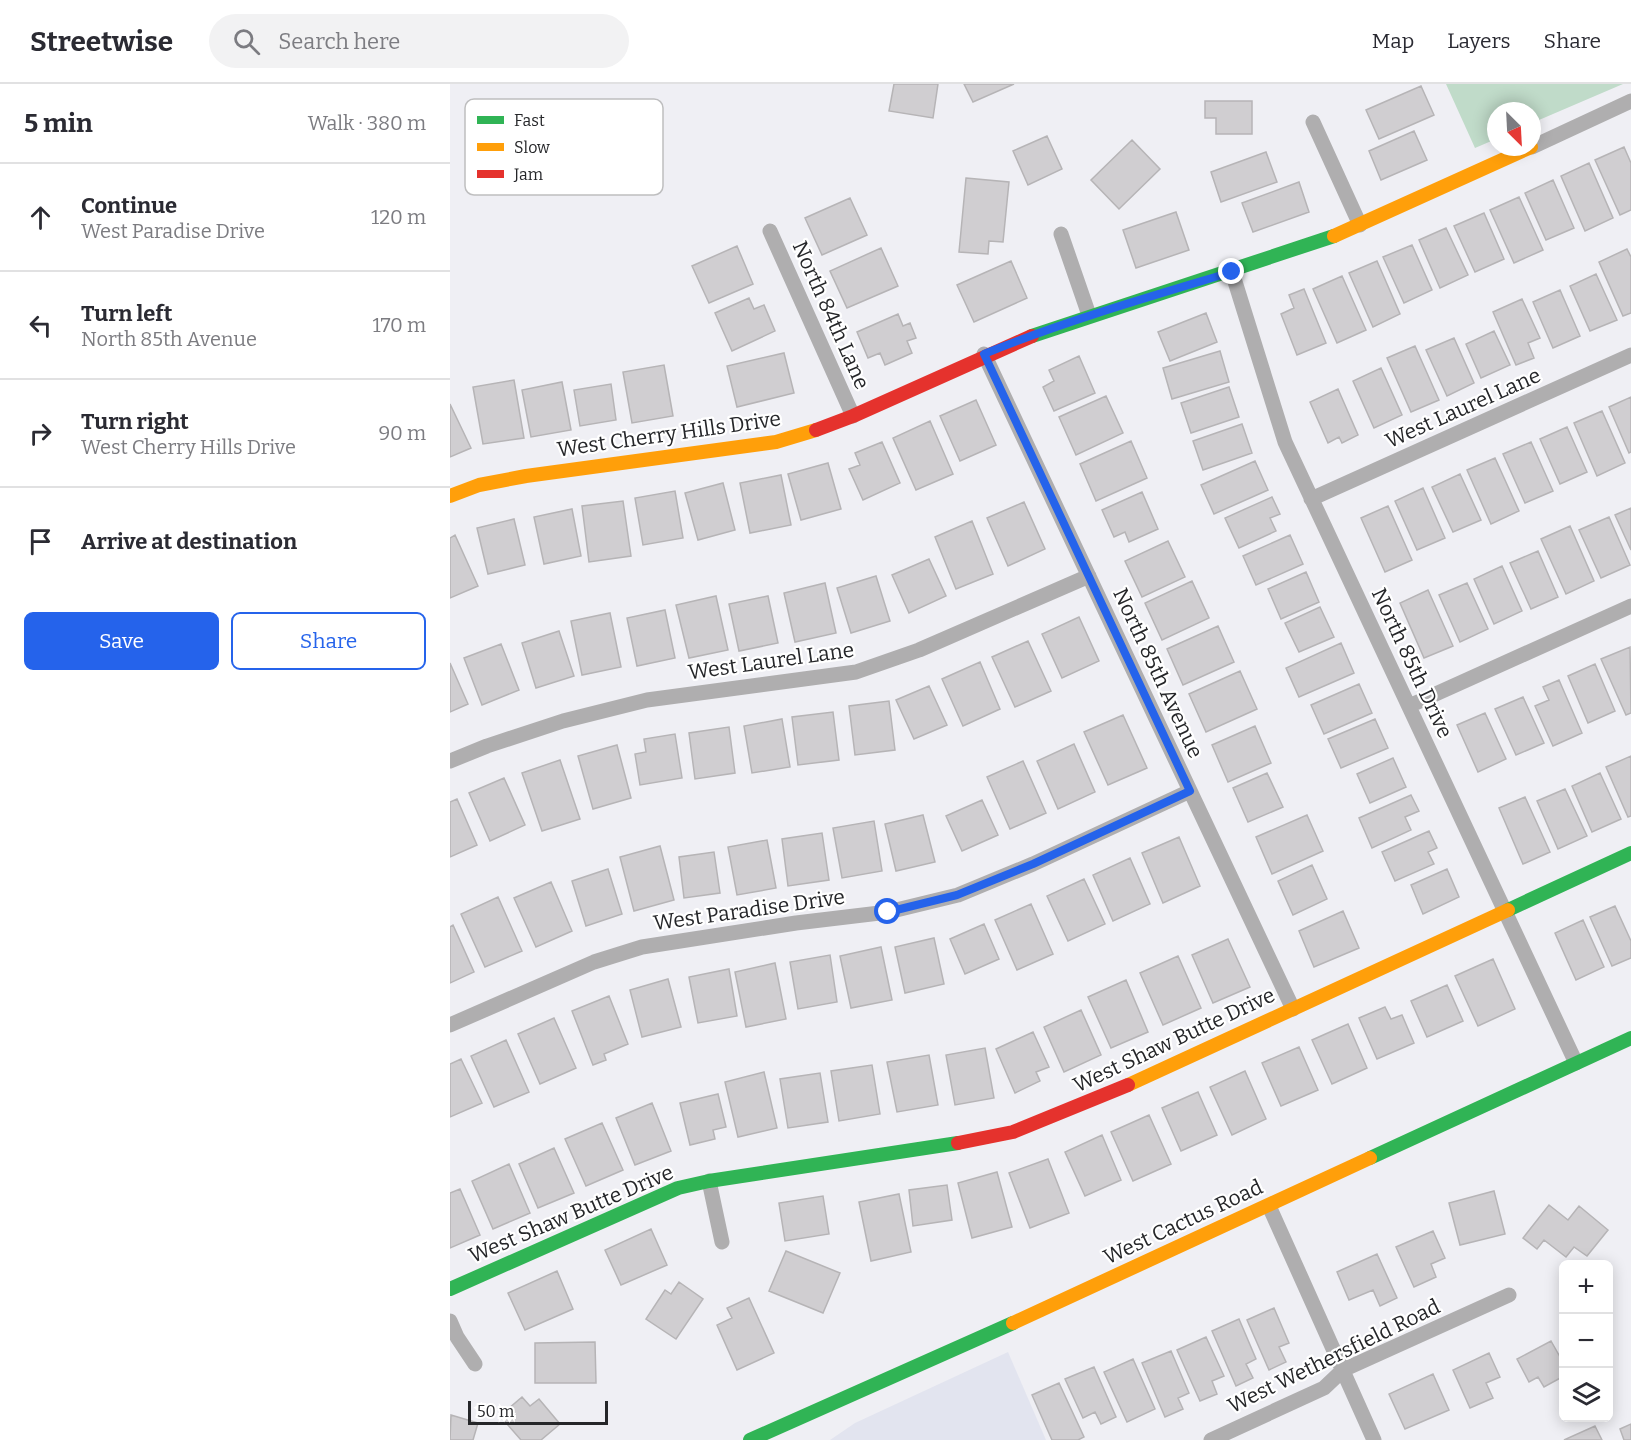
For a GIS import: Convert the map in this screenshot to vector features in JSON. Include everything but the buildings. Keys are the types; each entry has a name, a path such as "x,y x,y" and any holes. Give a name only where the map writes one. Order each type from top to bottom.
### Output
{"street":[{"name":"West Cherry Hills Drive","path":"1541,142 1631,101"},
{"path":"1313,122 1360,225"},
{"name":"West Cherry Hills Drive","path":"450,496 480,485 526,476 776,442 853,416 1021,339 1089,315 1296,251 1360,225 1511,156"},
{"name":"North 84th Lane","path":"770,231 853,416"},
{"path":"1061,234 1089,315"},
{"name":"North 85th Drive","path":"1232,272 1278,426 1576,1063"},
{"name":"North 85th Avenue","path":"984,354 1293,1009"},
{"name":"West Laurel Lane","path":"1311,499 1631,355"},
{"name":"West Laurel Lane","path":"450,761 563,721 647,700 856,672 919,650 1089,576"},
{"path":"1409,706 1631,606"},
{"name":"West Paradise Drive","path":"450,1024 594,962 642,947 796,923 888,912 957,895 1033,864 1190,791"},
{"name":"West Shaw Butte Drive","path":"450,1288 678,1188 709,1181 966,1142 1013,1132 1099,1098 1631,853"},
{"name":"West Cactus Road","path":"750,1440 1269,1206 1631,1038"},
{"path":"709,1181 722,1242"},
{"path":"1269,1206 1374,1440"},
{"name":"West Wethersfield Road","path":"1211,1440 1324,1388 1343,1370 1509,1294"},
{"path":"450,1321 475,1364"}],"shaded area":[{"path":"1008,1352 1046,1440 830,1440 855,1423"}],"green space":[{"path":"1446,84 1623,84 1541,119 1541,102 1487,102 1487,143 1475,148"}],"traffic: fast":[{"path":"1032,336 1334,236"},
{"path":"1508,910 1631,853"},
{"path":"1370,1158 1631,1038"},
{"path":"450,1289 678,1188 709,1181 958,1143"},
{"path":"750,1440 1013,1323"}],"traffic: slow":[{"path":"1334,236 1511,156"},
{"path":"450,496 479,485 526,476 776,442 816,430"},
{"path":"1128,1085 1508,910"},
{"path":"1013,1323 1370,1158"}],"traffic: jam":[{"path":"816,430 853,416 1032,336"},
{"path":"958,1143 1013,1132 1128,1085"}],"route":[{"path":"888,912 957,895 1033,864 1190,791 984,354 1089,315 1232,272"}]}
